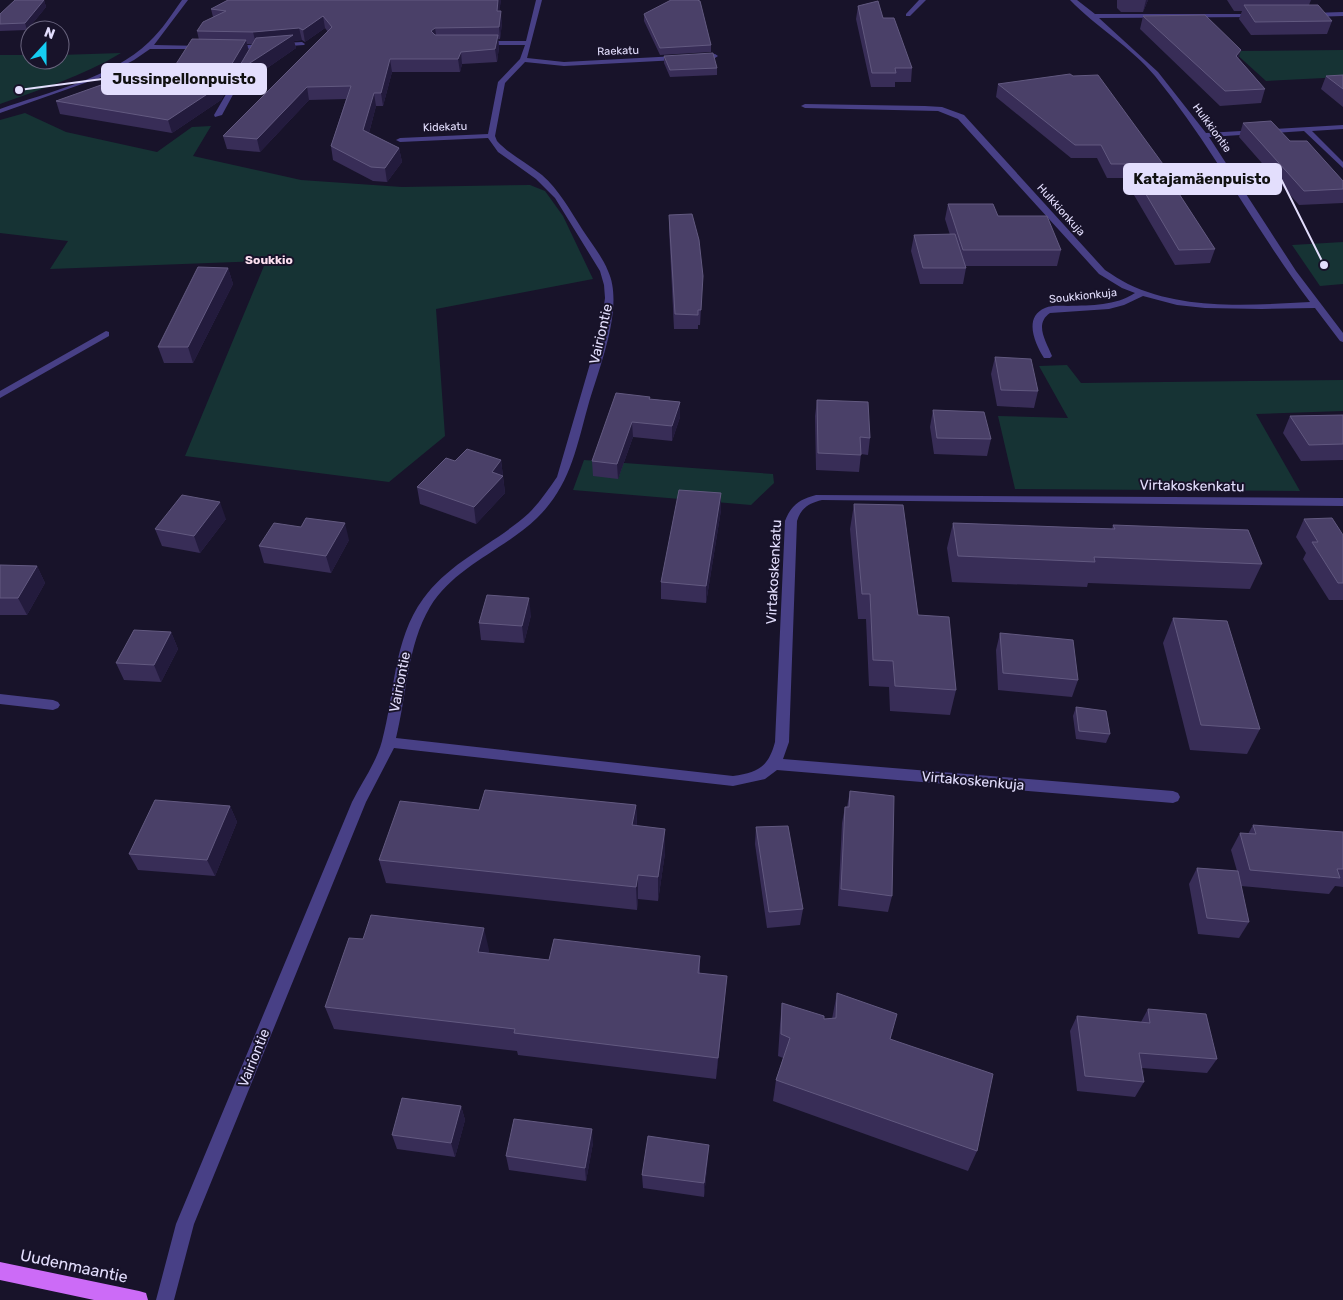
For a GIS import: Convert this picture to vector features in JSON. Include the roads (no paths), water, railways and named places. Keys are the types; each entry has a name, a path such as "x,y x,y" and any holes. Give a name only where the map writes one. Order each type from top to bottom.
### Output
{"main road":[{"name":"Uudenmaantie","path":"0,1271 139,1300"}],"street":[{"path":"0,111 88,79 123,63 148,47 185,0"},
{"path":"491,136 502,82 523,60 530,43 539,0"},
{"path":"908,15 923,0"},
{"name":"Hulkkiontie","path":"1073,0 1156,73 1204,135 1292,272 1343,339"},
{"path":"1303,15 1343,14"},
{"path":"1093,16 1263,15"},
{"path":"474,44 530,43"},
{"path":"223,48 256,48 302,44"},
{"path":"148,47 214,48"},
{"path":"218,115 256,48"},
{"name":"Raekatu","path":"523,60 564,64 715,56"},
{"name":"Hulkkionkuja","path":"805,106 925,108 961,117 1102,272 1126,288 1180,302 1226,306 1316,305"},
{"path":"1204,135 1343,127"},
{"path":"1306,129 1343,166"},
{"name":"Kidekatu","path":"400,140 491,136"},
{"name":"Vairiontie","path":"165,1300 185,1224 359,802 389,742 402,667 416,620 428,600 442,583 460,567 526,523 553,494 562,477 609,312 610,298 604,271 565,207 539,177 501,150 493,142 491,136"},
{"name":"Soukkionkuja","path":"1047,356 1036,326 1036,319 1040,314 1053,309 1120,304 1132,301 1142,293"},
{"path":"0,395 106,334"},
{"name":"Virtakoskenkatu","path":"774,764 779,757 782,742 790,521 793,512 799,504 822,497 1343,502"},
{"path":"0,699 53,705"},
{"path":"389,742 733,780 753,779 769,770 774,764"},
{"name":"Virtakoskenkuja","path":"774,764 1173,797"}],"place":[{"name":"Jussinpellonpuisto","path":"19,90"},
{"name":"Katajamäenpuisto","path":"1324,265"}],"district":[{"name":"Soukkio","path":"269,260"}]}
